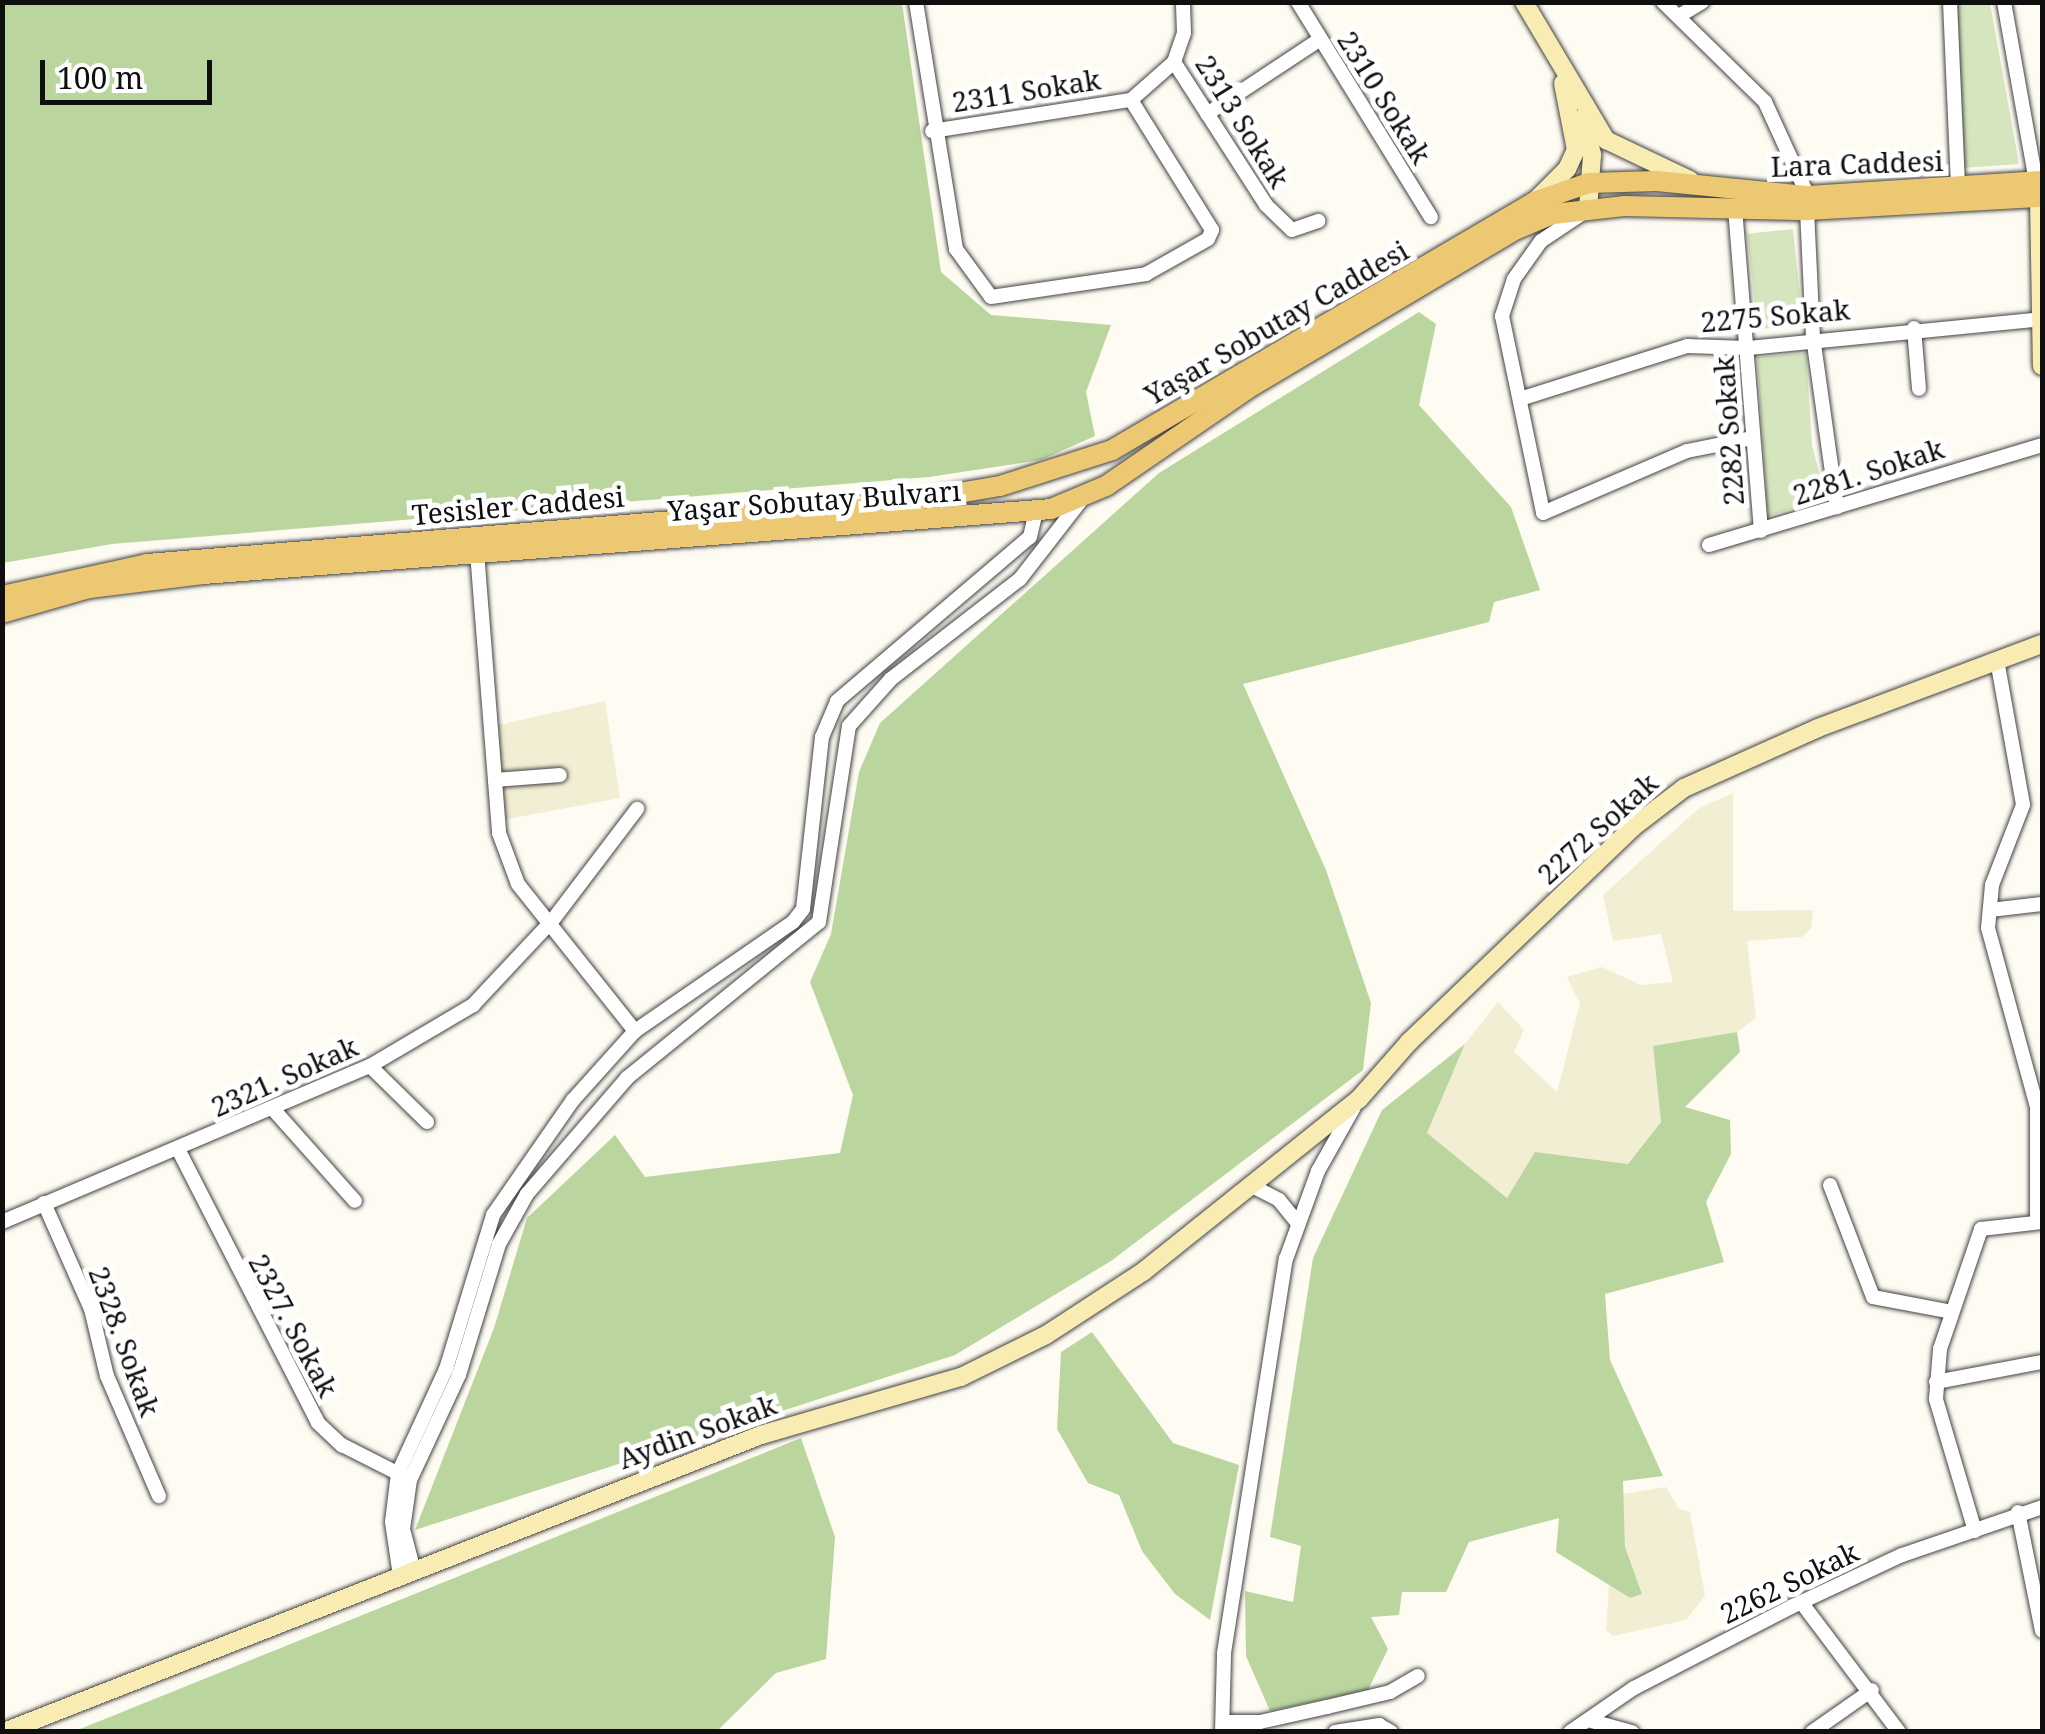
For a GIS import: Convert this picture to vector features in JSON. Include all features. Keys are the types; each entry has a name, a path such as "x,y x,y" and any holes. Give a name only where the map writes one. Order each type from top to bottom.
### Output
{"main road":[{"path":"1589,183 1703,186"},
{"name":"Yaşar Sobutay Caddesi","path":"1040,476 1112,450 1534,202 1589,183"},
{"name":"Lara Caddesi","path":"1703,186 1808,203 1958,186 2040,189"},
{"path":"1808,203 2040,189"},
{"name":"Yaşar Sobutay Bulvarı","path":"2,612 138,580 1036,511 1082,499 1247,389 1517,229 1588,208 1735,208 1808,203"},
{"path":"1069,468 1081,478 1082,499"},
{"path":"1036,511 1040,476"},
{"name":"Tesisler Caddesi","path":"2,596 147,564 906,502 1040,476"}],"street":[{"path":"916,2 932,131 956,248 991,297 1066,291 1146,274 1208,239 1212,230 1131,100"},
{"name":"2313 Sokak","path":"1183,2 1184,33 1174,62 1266,205 1292,230 1318,220"},
{"name":"2310 Sokak","path":"1298,2 1430,217"},
{"name":"Lara Caddesi","path":"1524,2 1560,73 1617,150 1703,186"},
{"path":"1663,2 1765,102 1808,203 1813,337 1837,507"},
{"path":"1679,16 1702,2"},
{"path":"1950,2 1958,186"},
{"path":"2004,2 2040,189 2042,366"},
{"path":"1207,114 1319,40"},
{"name":"2311 Sokak","path":"932,131 1131,100 1174,62"},
{"path":"1560,73 1589,134 1588,208 1541,241 1514,279 1502,316 1543,513 1687,451 1752,438"},
{"path":"1534,202 1567,169 1576,150 1560,73"},
{"name":"2282 Sokak","path":"1735,208 1760,531"},
{"name":"2275 Sokak","path":"1520,400 1650,354 2040,319"},
{"path":"1914,328 1918,389"},
{"name":"2281. Sokak","path":"1709,544 2042,445"},
{"path":"404,1476 459,1375 498,1244 527,1194 584,1121 638,1068 819,922 849,726 891,679 1020,579 1082,499"},
{"path":"407,1574 404,1476 446,1369 492,1215 573,1100 635,1030 793,922 803,909 822,737 837,701 1030,537 1036,511"},
{"path":"478,552 499,833 518,884 552,921 635,1030"},
{"name":"2272 Sokak","path":"1359,1099 1606,854 1684,788 2042,644"},
{"path":"1975,1531 1936,1382 1952,1312 1982,1228 2040,1222 2038,1108 1994,958 1990,910 1996,872 2023,804 1997,660"},
{"path":"495,780 560,775"},
{"name":"2321. Sokak","path":"2,1222 179,1151 370,1066 473,1005 552,921 637,809"},
{"path":"1990,910 2042,904"},
{"path":"370,1066 427,1122"},
{"path":"1359,1099 1335,1136 1297,1222 1224,1653 1222,1727 1390,1692 1418,1676"},
{"name":"Aydin Sokak","path":"4,1732 761,1435 960,1378 1046,1335 1144,1271 1359,1099"},
{"path":"273,1109 355,1202"},
{"name":"2327. Sokak","path":"179,1151 318,1423 342,1445 404,1476"},
{"path":"1830,1185 1874,1297 1952,1312"},
{"path":"1252,1186 1280,1200 1297,1222"},
{"name":"2328. Sokak","path":"44,1203 92,1309 107,1376 159,1496"},
{"path":"1936,1382 2042,1362"},
{"name":"2262 Sokak","path":"1570,1732 1634,1688 1801,1602 1902,1555 2018,1512 2042,1508"},
{"path":"2018,1512 2042,1631"},
{"path":"1801,1602 1872,1690 1899,1732"},
{"path":"1812,1732 1872,1690"},
{"path":"1588,1720 1632,1732"},
{"path":"1335,1732 1379,1726 1390,1732"}],"shaded area":[{"path":"605,701 620,798 502,820 494,726"},
{"path":"1733,793 1733,911 1813,910 1811,929 1802,937 1747,941 1756,1018 1737,1032 1653,1047 1661,1122 1628,1164 1535,1152 1507,1198 1427,1133 1465,1044 1498,1002 1524,1030 1514,1052 1557,1092 1580,1004 1567,977 1602,967 1641,985 1673,982 1661,934 1613,941 1603,895 1698,809"},
{"path":"1666,1487 1679,1509 1690,1512 1705,1596 1686,1620 1613,1636 1606,1630 1609,1585 1630,1598 1642,1594 1625,1547 1623,1494"}],"green space":[{"path":"3,2 902,3 941,272 991,315 1111,325 1086,392 1095,436 1041,460 929,477 112,544 3,563"},
{"path":"1957,3 1990,3 2019,164 1963,168"},
{"path":"1793,229 1803,324 1757,329 1747,234"},
{"path":"1419,312 1436,324 1419,405 1511,507 1540,590 1494,602 1489,622 1243,684 1326,870 1371,1003 1363,1070 1111,1261 955,1355 415,1530 494,1328 527,1218 615,1135 645,1177 840,1153 853,1095 810,982 831,934 859,772 880,723 1159,473"},
{"path":"1806,353 1812,445 1826,498 1768,516 1757,357"},
{"path":"1737,1032 1740,1052 1685,1107 1730,1120 1731,1154 1706,1202 1724,1262 1605,1294 1610,1360 1663,1476 1623,1481 1625,1547 1642,1594 1630,1598 1556,1552 1559,1518 1469,1542 1446,1592 1402,1592 1399,1615 1371,1617 1388,1649 1368,1690 1270,1711 1246,1656 1245,1591 1293,1602 1301,1546 1270,1537 1313,1258 1382,1110 1465,1044 1427,1133 1507,1198 1535,1152 1628,1164 1661,1122 1653,1046"},
{"path":"1092,1332 1173,1443 1239,1465 1210,1620 1175,1594 1142,1551 1119,1495 1088,1483 1057,1429 1061,1352"},
{"path":"801,1438 835,1537 826,1659 776,1673 717,1731 75,1731"}]}
